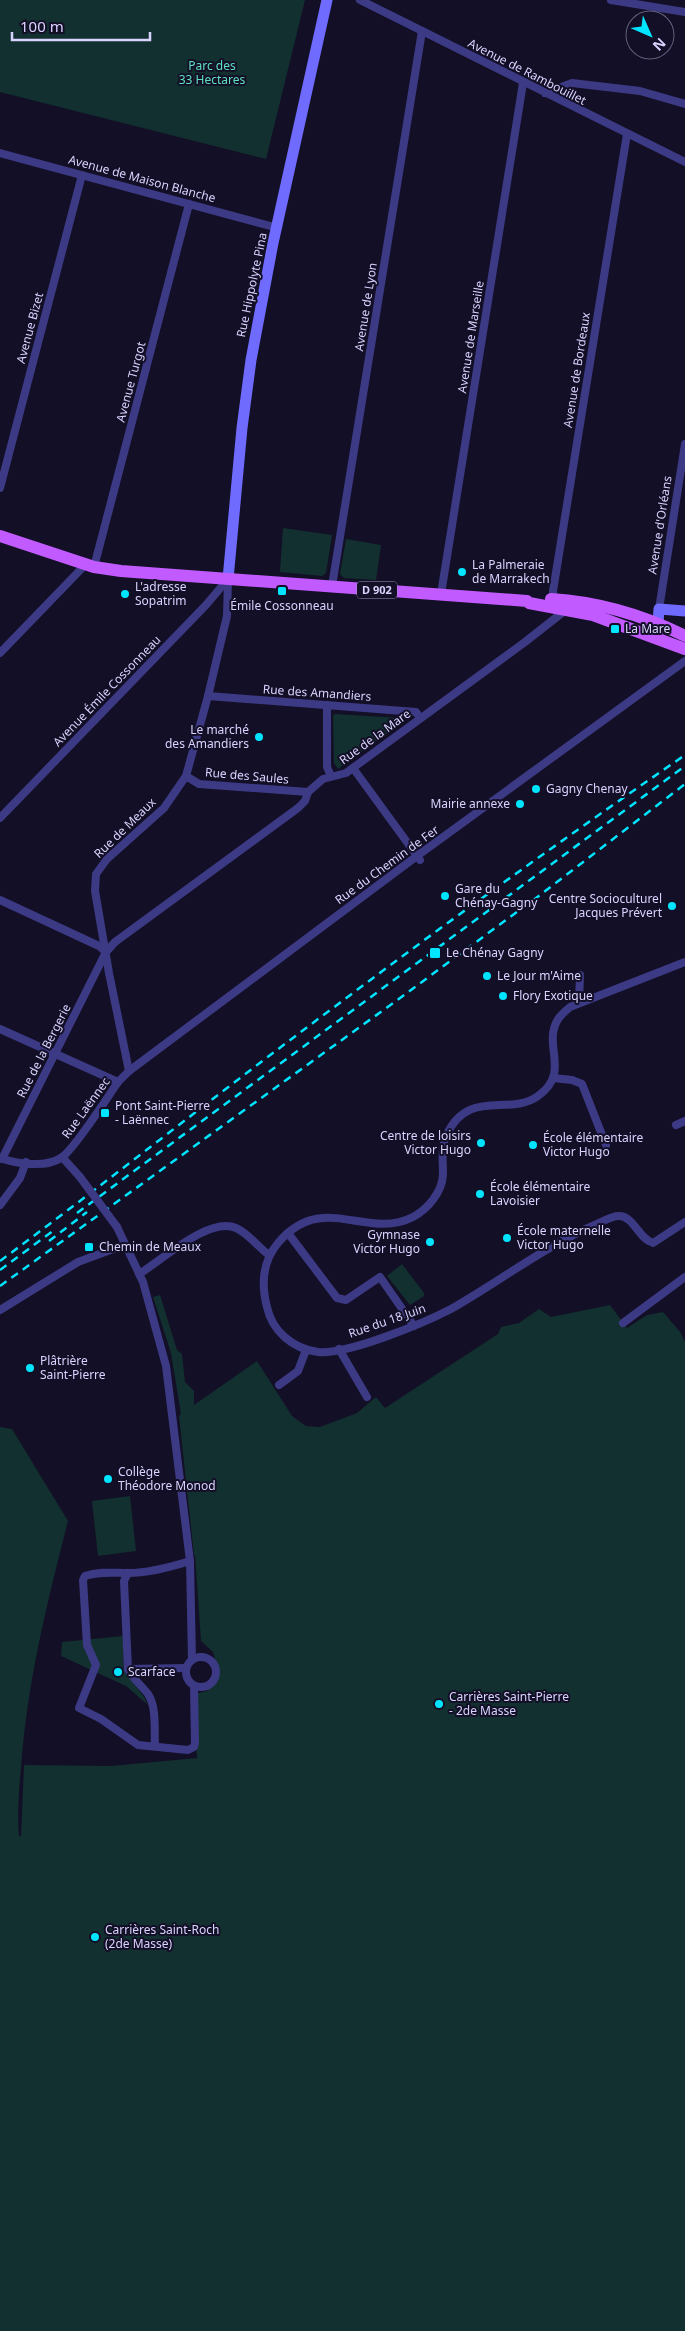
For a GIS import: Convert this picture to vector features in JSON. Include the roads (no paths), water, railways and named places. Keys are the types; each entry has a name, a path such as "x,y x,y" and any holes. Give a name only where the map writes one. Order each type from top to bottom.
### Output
{"main road":[{"name":"Rue Hippolyte Pina","path":"228,579 247,386 273,243 278,228 327,0"},
{"name":"D 902","path":"0,536 90,565 121,571 441,594 527,601 529,603 559,606 593,615 685,649"},
{"name":"D 902","path":"559,606 590,603 657,622 685,636"},
{"path":"657,638 659,609 683,612"}],"street":[{"name":"Avenue de Rambouillet","path":"360,0 523,83 685,162"},
{"path":"611,0 661,4 685,12"},
{"name":"Avenue de Lyon","path":"332,586 422,31"},
{"name":"Avenue de Marseille","path":"441,594 523,83"},
{"path":"545,93 572,83 640,91 685,104"},
{"name":"Avenue de Bordeaux","path":"559,606 627,134"},
{"name":"Avenue de Maison Blanche","path":"0,153 278,228"},
{"name":"Avenue Bizet","path":"0,488 82,174"},
{"name":"Avenue Turgot","path":"90,565 189,204"},
{"name":"Avenue d'Orléans","path":"659,609 685,444"},
{"path":"0,653 90,565"},
{"name":"Rue de Meaux","path":"128,1072 95,891 96,874 107,859 164,808 186,776 227,616 228,579"},
{"name":"Avenue Émile Cossonneau","path":"0,818 206,606 228,579"},
{"name":"Rue de la Mare","path":"106,952 115,942 298,808 308,792 323,779 338,776 353,768 525,642 559,606"},
{"name":"Rue du Chemin de Fer","path":"128,1072 685,660"},
{"name":"Rue des Amandiers","path":"208,696 416,712 420,718"},
{"path":"327,705 327,767 332,776"},
{"path":"353,768 419,858"},
{"name":"Rue des Saules","path":"186,776 199,784 308,792"},
{"path":"0,900 99,946 106,952"},
{"name":"Rue de la Bergerie","path":"1,1159 106,952"},
{"path":"606,1146 582,1084 572,1080 554,1078 556,1070 554,1032 556,1024 570,1006 685,962"},
{"path":"579,1003 580,975"},
{"path":"0,1029 118,1082"},
{"name":"Rue Laënnec","path":"62,1157 118,1082 128,1072"},
{"name":"Rue du 18 Juin","path":"554,1078 538,1096 527,1102 477,1107 462,1115 452,1126 445,1138 442,1151 443,1176 440,1186 431,1202 414,1216 390,1223 317,1217 307,1220 288,1233 269,1255 265,1264 263,1280 268,1312 277,1330 288,1341 306,1350 325,1352 364,1344 414,1326 450,1309 564,1239 618,1216 629,1221 650,1242 656,1243 685,1222"},
{"path":"676,1125 685,1121"},
{"path":"1,1159 46,1164 62,1157 80,1177 117,1227 139,1274 166,1366 190,1561 192,1660 186,1668 187,1678 194,1686 203,1688 208,1686 217,1674 215,1664 207,1658 192,1660"},
{"path":"0,1205 20,1178 26,1162"},
{"path":"139,1274 190,1240 222,1226 236,1228 269,1255"},
{"path":"288,1233 337,1298 346,1300 380,1277 414,1326"},
{"path":"0,1310 78,1262 124,1245"},
{"path":"624,1323 685,1277"},
{"path":"339,1349 367,1397"},
{"path":"279,1385 298,1371 306,1350"},
{"path":"190,1561 173,1567 85,1576 83,1580 87,1645 96,1665 79,1708 101,1719 138,1745 193,1748 195,1743 194,1686"},
{"path":"128,1573 124,1581 128,1669 131,1676 148,1695 152,1704 155,1746"},
{"path":"128,1669 186,1668"}],"railway":[{"path":"0,1261 383,970 598,815 685,755"},
{"path":"77,1213 685,766"},
{"path":"0,1286 396,1001 540,895 685,784"},
{"path":"49,1241 87,1212"},
{"path":"0,1270 53,1231"}],"place":[{"name":"La Palmeraie de Marrakech","path":"462,572"},
{"name":"Émile Cossonneau","path":"282,591"},
{"name":"L'adresse Sopatrim","path":"125,594"},
{"name":"La Mare","path":"615,629"},
{"name":"Le marché des Amandiers","path":"259,737"},
{"name":"Gagny Chenay","path":"536,789"},
{"name":"Mairie annexe","path":"520,804"},
{"name":"Gare du Chénay-Gagny","path":"445,896"},
{"name":"Centre Socioculturel Jacques Prévert","path":"672,906"},
{"name":"Le Chénay Gagny","path":"435,953"},
{"name":"Le Jour m'Aime","path":"487,976"},
{"name":"Flory Exotique","path":"503,996"},
{"name":"Pont Saint-Pierre - Laënnec","path":"105,1113"},
{"name":"Centre de loisirs Victor Hugo","path":"481,1143"},
{"name":"École élémentaire Victor Hugo","path":"533,1145"},
{"name":"École élémentaire Lavoisier","path":"480,1194"},
{"name":"École maternelle Victor Hugo","path":"507,1238"},
{"name":"Gymnase Victor Hugo","path":"430,1242"},
{"name":"Chemin de Meaux","path":"89,1247"},
{"name":"Plâtrière Saint-Pierre","path":"30,1368"},
{"name":"Collège Théodore Monod","path":"108,1479"},
{"name":"Scarface","path":"118,1672"},
{"name":"Carrières Saint-Pierre - 2de Masse","path":"439,1704"},
{"name":"Carrières Saint-Roch (2de Masse)","path":"95,1937"}],"park label":[{"name":"Parc des 33 Hectares","path":"212,73"}]}
